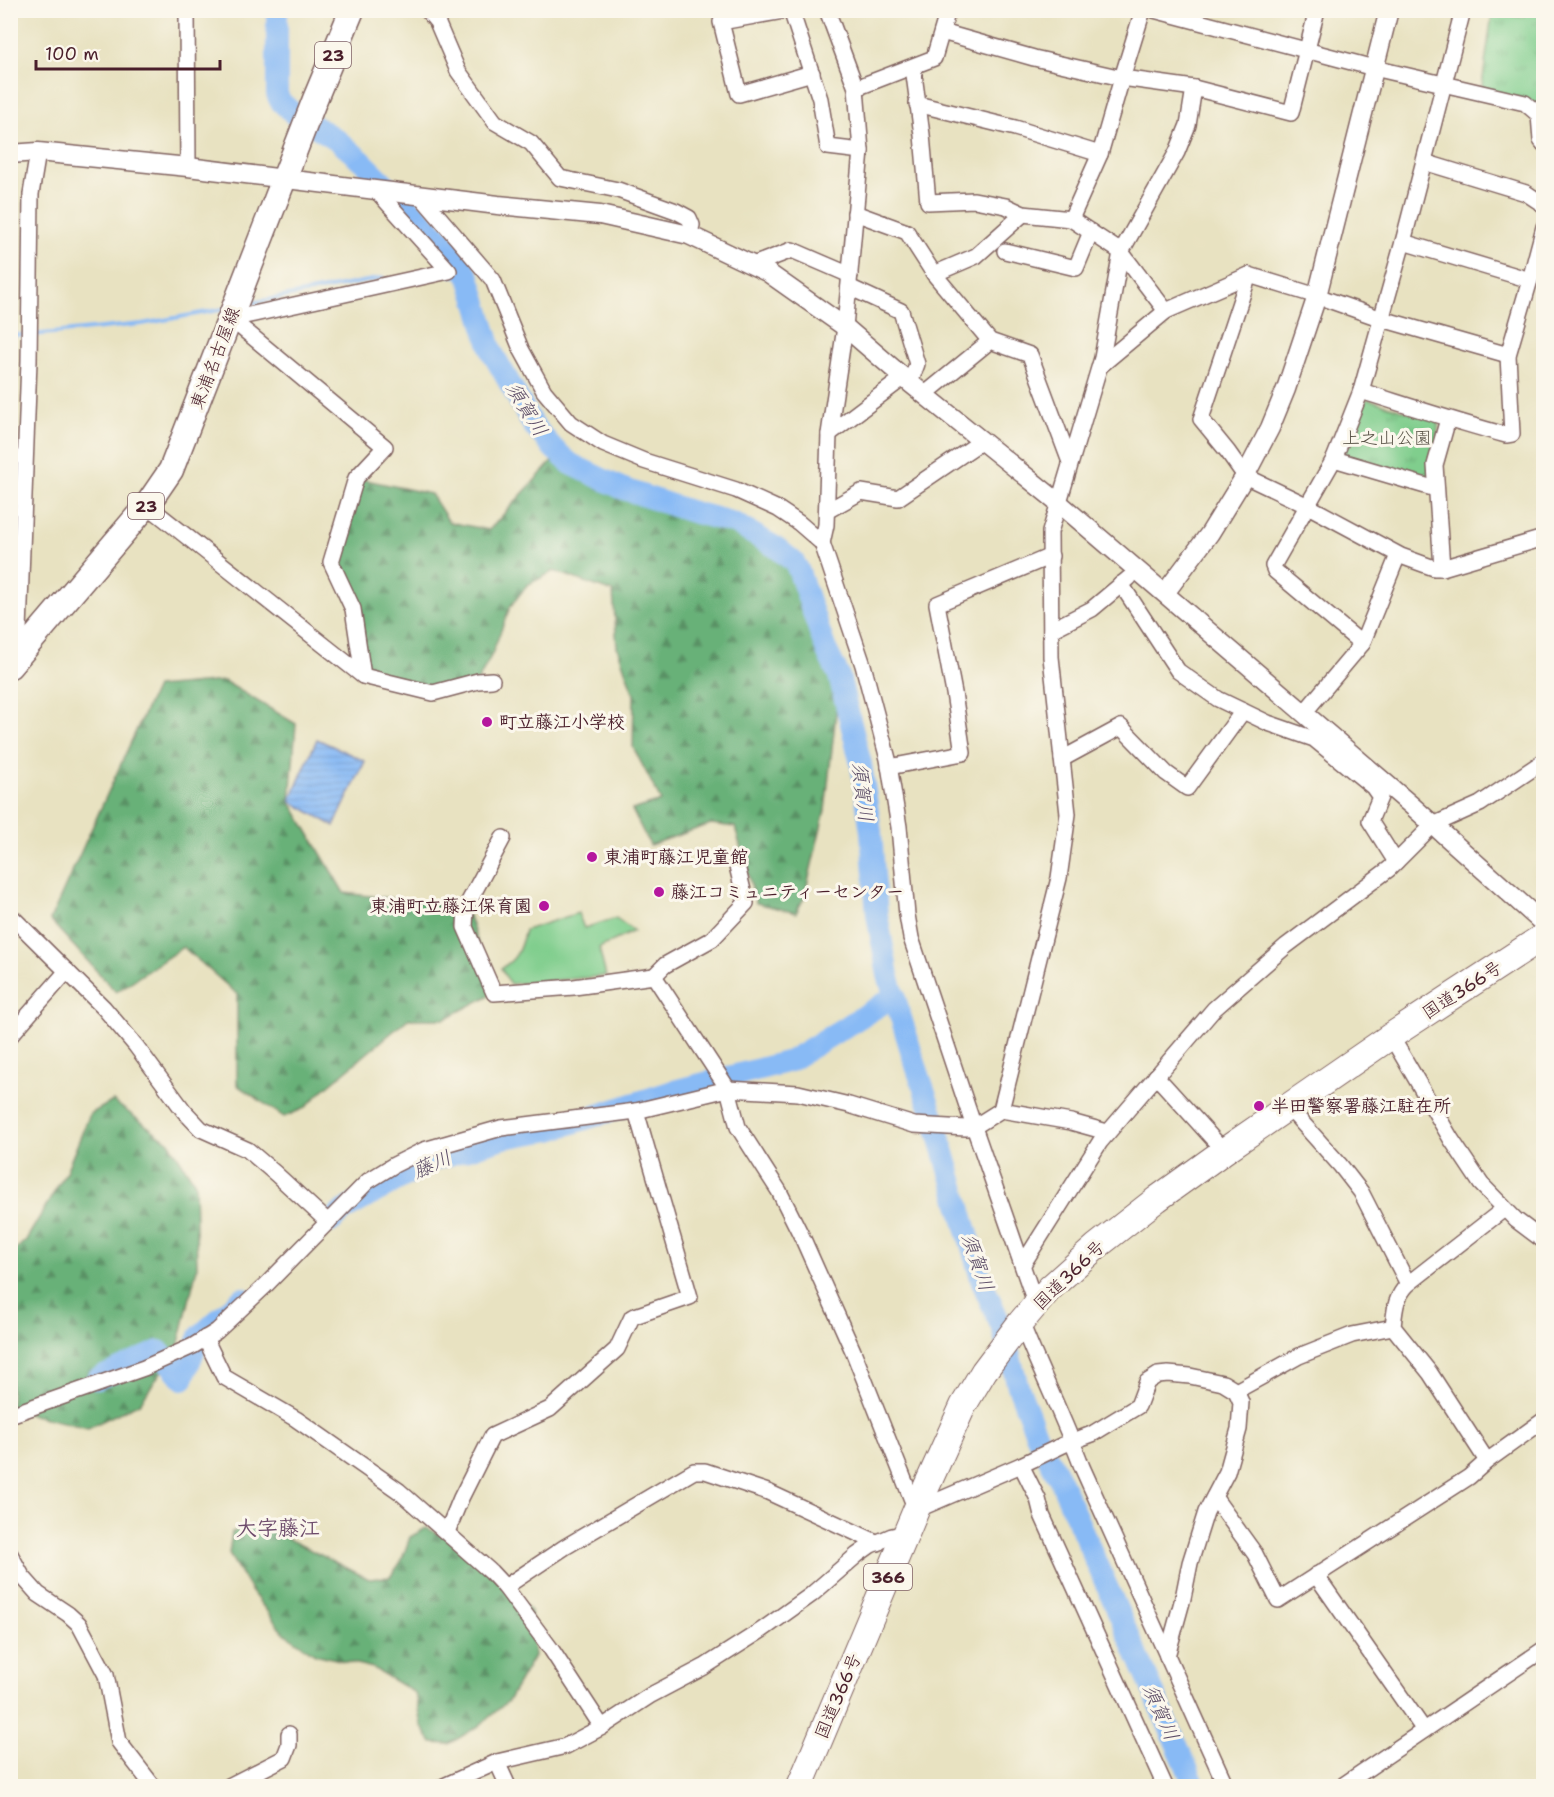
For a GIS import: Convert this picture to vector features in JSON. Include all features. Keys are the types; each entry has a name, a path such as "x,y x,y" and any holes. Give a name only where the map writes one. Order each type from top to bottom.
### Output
{"highway":[{"name":"国道366号","path":"800,1786 911,1521 963,1406 984,1371 1050,1288 1097,1246 1224,1151 1391,1036 1544,936"}],"main road":[{"name":"東浦名古屋線","path":"14,662 147,505 171,470 315,99 352,10"}],"street":[{"path":"187,10 188,167"},
{"path":"427,10 437,22 458,71 495,122 531,143 560,178 618,190 676,211 689,218 692,225 689,235"},
{"path":"812,74 738,94 721,22 790,10 812,74 820,99 828,147 861,151"},
{"path":"822,543 827,511 829,434 845,327 861,151 856,88 827,10"},
{"path":"856,88 934,58 948,10"},
{"path":"1071,219 1100,154 1143,10"},
{"path":"1154,10 1374,68 1525,103 1539,115 1541,140 1544,144"},
{"path":"942,32 1034,58 1122,78 1194,88 1291,112 1317,10"},
{"path":"1165,593 1210,533 1245,476 1270,428 1286,389 1317,296 1389,10"},
{"path":"1362,645 1275,571 1273,566 1334,459 1361,391 1403,242 1463,10"},
{"path":"913,67 928,202 974,200 1006,206 1023,214 1071,219 1121,252 1166,311"},
{"path":"1001,1110 1059,878 1068,814 1051,657 1050,532 1100,366 1121,252 1177,152 1188,125 1194,88"},
{"path":"917,104 1015,128 1100,154"},
{"path":"14,662 29,327 31,194 38,152"},
{"path":"10,154 38,152 188,167 600,215 689,235 768,272 845,327 906,381 1059,503 1304,713 1544,924"},
{"path":"1424,162 1526,193 1544,205"},
{"path":"234,311 449,271 375,189"},
{"path":"420,195 493,280 521,349 544,391 571,423 603,444 644,461 736,490 778,509 822,543 863,665 889,767 900,827 906,915 911,938 970,1128 1023,1264 1036,1361 1068,1443 1082,1467 1226,1786"},
{"path":"855,213 907,232 934,274 990,341 1030,355 1070,462"},
{"path":"934,274 976,256 1023,214"},
{"path":"1361,391 1448,419 1506,435 1512,434 1508,355 1544,227"},
{"path":"1005,251 1076,268 1091,232"},
{"path":"1403,242 1530,280"},
{"path":"753,265 792,250 901,311 917,364 906,381 829,434"},
{"path":"1249,275 1201,420 1245,476 1308,506 1398,555 1434,568 1442,568 1544,538"},
{"path":"1100,366 1166,311 1249,275 1382,319 1508,355"},
{"path":"234,311 385,447 356,478 331,562 353,609 363,676"},
{"path":"924,395 990,341"},
{"path":"1442,568 1435,465 1448,419"},
{"path":"827,511 861,492 898,498 982,441"},
{"path":"1334,459 1436,489"},
{"path":"147,505 363,676 433,693 478,681 492,680"},
{"path":"1304,713 1362,645 1398,555"},
{"path":"889,767 963,753 938,604 1051,556"},
{"path":"1051,630 1092,609 1138,570"},
{"path":"1121,584 1178,671 1218,699 1268,723 1314,739 1373,787 1380,796 1370,820 1396,862"},
{"path":"1062,759 1122,727 1166,772 1187,788 1242,711"},
{"path":"1023,1264 1107,1132 1214,1009 1286,946 1396,862 1433,825 1480,804 1544,761"},
{"path":"503,838 466,907 465,927 494,993 574,987 654,976 665,965 712,939 746,903 736,866"},
{"path":"10,915 110,1016 136,1046 184,1111 201,1129 248,1150 328,1222"},
{"path":"10,1036 67,971"},
{"path":"654,976 728,1089 738,1127 779,1191 802,1239 853,1351 911,1521"},
{"path":"1391,1036 1451,1140 1481,1184 1516,1220 1544,1241"},
{"path":"1156,1076 1224,1151"},
{"path":"10,1415 144,1368 217,1331 265,1286 368,1181 424,1150 501,1128 636,1111 728,1089 798,1093 849,1105 914,1125 970,1128 1001,1110 1071,1122 1107,1132"},
{"path":"1288,1107 1361,1192 1408,1284"},
{"path":"447,1532 492,1436 550,1408 617,1349 632,1317 690,1297 636,1111"},
{"path":"1487,1461 1430,1373 1393,1327 1399,1293 1504,1209"},
{"path":"1236,1391 1299,1356 1352,1335 1393,1327"},
{"path":"205,1338 224,1377 296,1419 399,1491 447,1532 505,1587 551,1649 602,1726"},
{"path":"444,1786 496,1762 566,1746 602,1726 651,1695 704,1667 762,1630 811,1595 857,1555 892,1536 911,1521 1024,1464 1092,1434 1138,1406 1148,1382 1158,1375 1168,1374 1224,1383 1236,1391 1241,1402 1239,1429 1227,1472 1206,1512 1190,1563 1167,1656"},
{"path":"1214,1497 1255,1554 1278,1600 1469,1477 1487,1461 1544,1420"},
{"path":"1024,1464 1038,1498 1042,1515 1165,1786"},
{"path":"505,1587 565,1547 694,1471 705,1471 768,1492 878,1543"},
{"path":"10,1554 22,1576 38,1594 79,1624 105,1675 119,1742 153,1786"},
{"path":"1316,1575 1424,1730"},
{"path":"1342,1786 1544,1649"},
{"path":"229,1786 284,1758 289,1745 289,1734"},
{"path":"496,1762 508,1786"}],"green space":[{"path":"1526,11 1543,11 1543,144 1539,115 1481,93 1492,14 1524,17"},
{"name":"上之山公園","path":"1368,399 1439,422 1431,480 1345,458 1343,453 1364,402"},
{"path":"559,454 603,480 652,499 731,522 799,570 840,678 825,810 804,898 796,913 756,903 735,827 711,824 650,845 632,810 661,801 633,747 634,695 617,647 613,592 554,571 527,585 510,607 492,654 478,681 433,693 363,676 353,610 331,563 356,478 431,494 449,522 489,530"},
{"path":"224,681 296,724 290,801 344,893 466,907 494,993 445,1019 408,1019 305,1108 284,1117 237,1085 237,994 183,947 116,992 50,920 156,687"},
{"path":"578,913 584,928 616,918 634,931 599,948 606,976 510,984 501,968 515,957 525,930"},
{"path":"113,1101 169,1142 195,1183 197,1268 178,1347 140,1403 88,1428 11,1410 11,1254 26,1240 65,1174 90,1114"},
{"path":"251,1526 264,1527 369,1579 390,1577 401,1562 410,1537 426,1528 465,1545 531,1611 534,1656 508,1701 479,1726 449,1744 432,1743 421,1725 415,1693 373,1668 315,1654 283,1632 252,1592 229,1554 232,1532"}],"water":[{"path":"317,739 365,761 334,826 290,801"}],"waterway":[{"name":"須賀川","path":"277,10 277,94 280,101 294,114 336,139 362,161 441,239 459,260 469,277 492,352 533,425 554,449 571,464 621,488 689,511 734,523 777,548 794,562 798,569 825,647 839,676 861,764 871,832 877,915 888,975 935,1122 982,1282 1002,1328 1018,1386 1038,1439 1060,1480 1195,1786"},
{"path":"450,275 469,277"},
{"path":"246,304 383,278"},
{"path":"32,335 142,324 224,309"},
{"path":"10,335 25,335"},
{"name":"藤川","path":"331,1222 343,1211 433,1160 504,1138 551,1130 670,1092 790,1061 895,996"},
{"name":"藤川","path":"97,1379 159,1351 183,1379 200,1336 242,1298"}],"place":[{"name":"町立藤江小学校","path":"487,722"},
{"name":"東浦町藤江児童館","path":"592,857"},
{"name":"藤江コミュニティーセンター","path":"659,892"},
{"name":"東浦町立藤江保育園","path":"544,906"},
{"name":"半田警察署藤江駐在所","path":"1259,1106"}],"district":[{"name":"大字藤江","path":"278,1528"}]}
